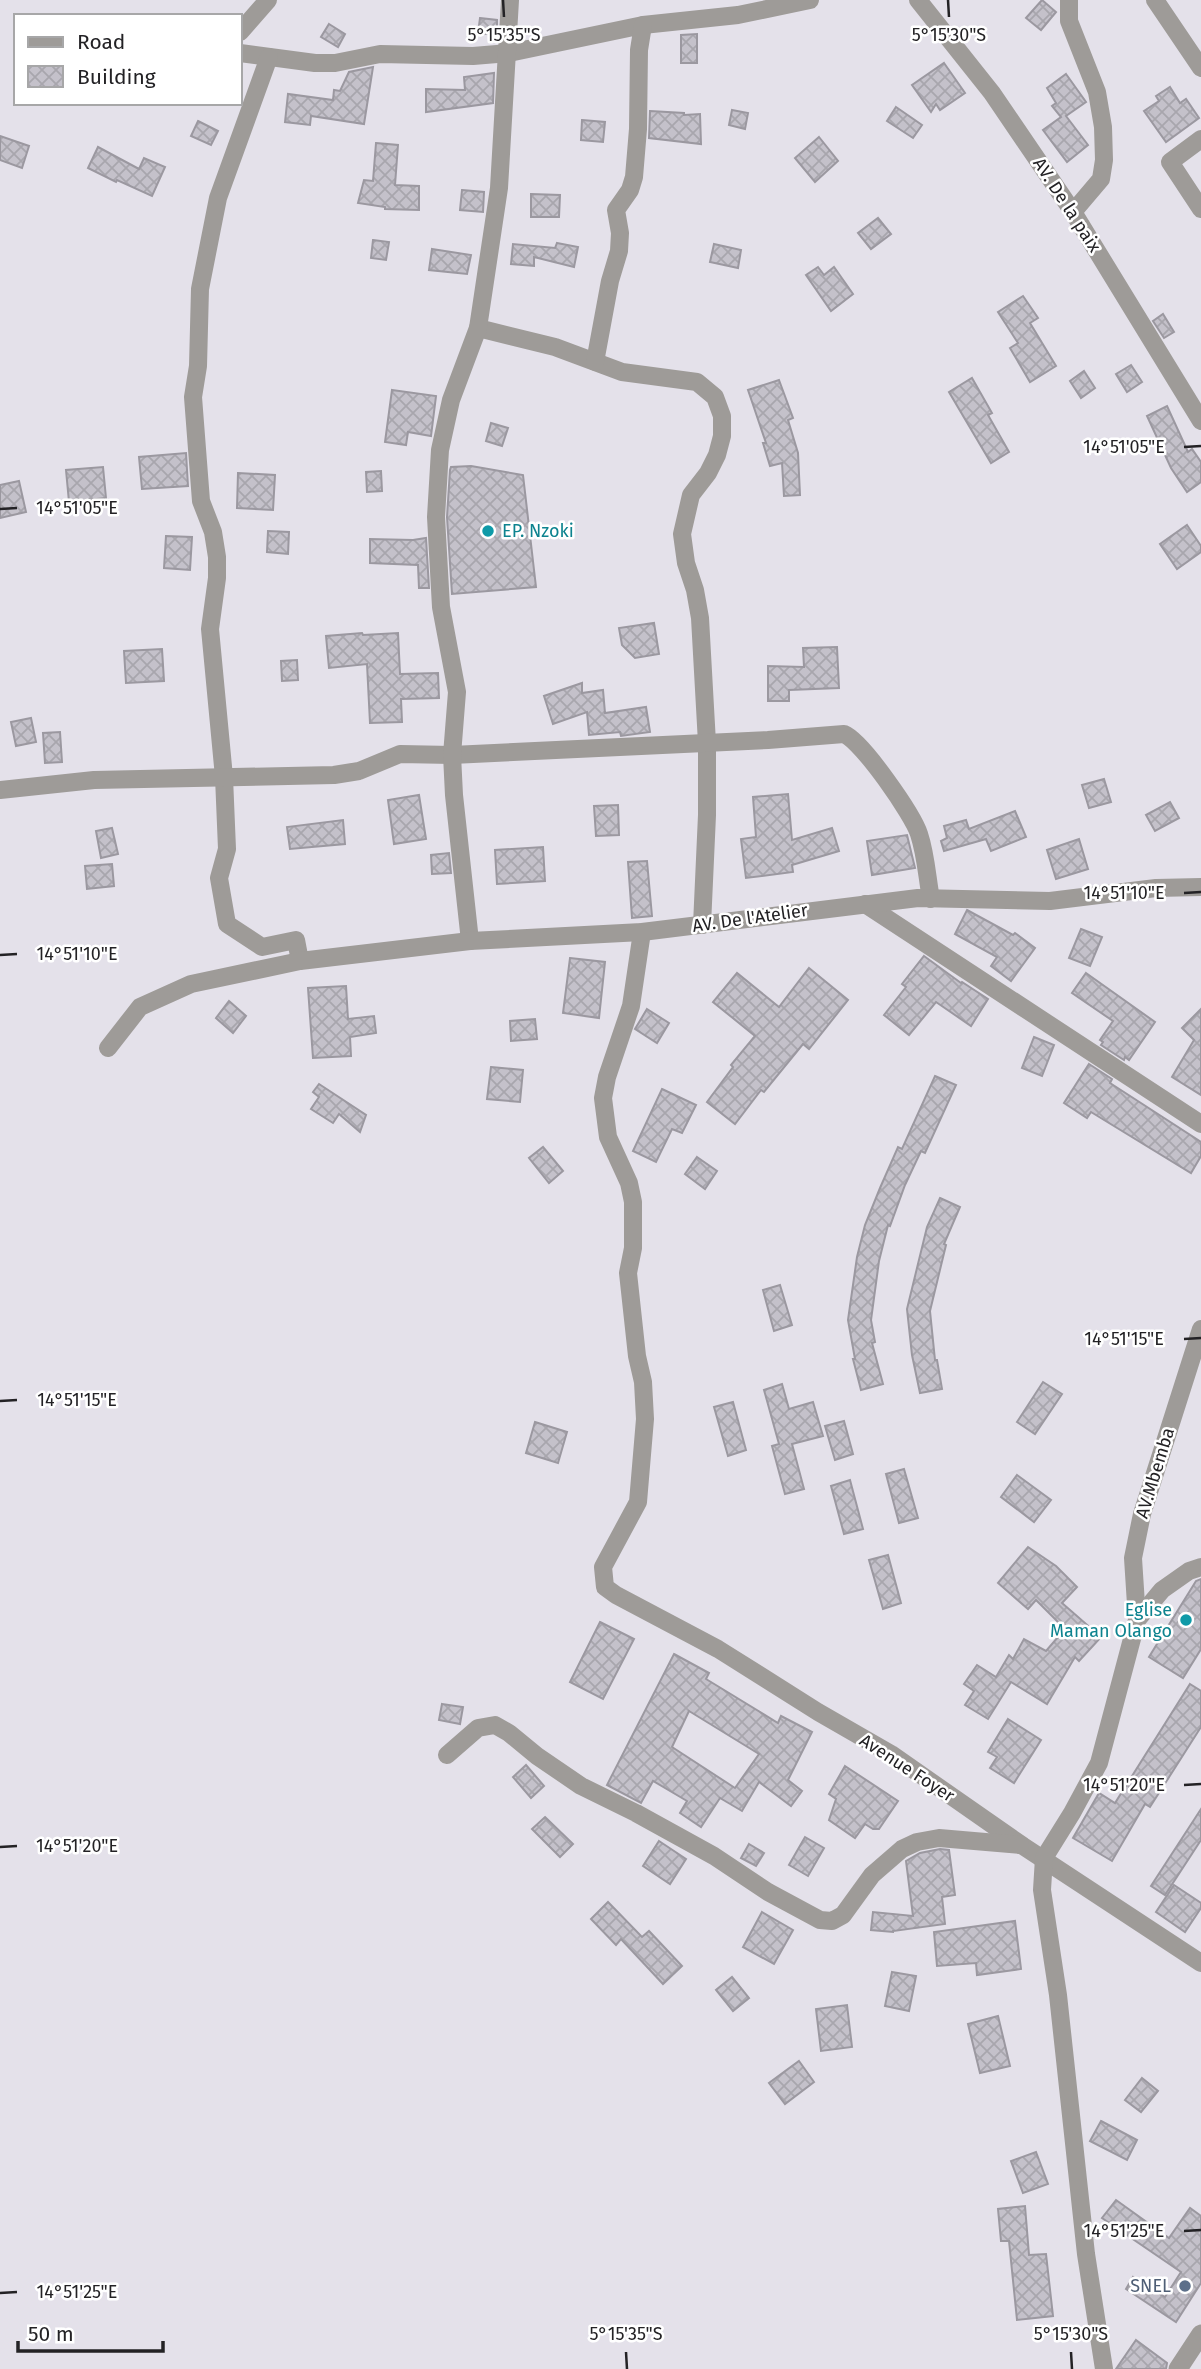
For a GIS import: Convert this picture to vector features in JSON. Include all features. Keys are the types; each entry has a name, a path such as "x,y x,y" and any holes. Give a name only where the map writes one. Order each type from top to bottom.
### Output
{"street":[{"path":"242,30 268,0"},
{"path":"470,941 454,795 452,755 457,692 440,607 436,517 440,450 451,400 478,328 499,188 510,0"},
{"path":"242,53 335,63 380,54 474,56 509,53 643,25 738,15 810,0"},
{"name":"AV. De la paix","path":"918,0 992,93 1073,212 1201,421"},
{"path":"1069,0 1069,21 1097,92 1103,127 1101,179 1073,212"},
{"path":"1155,0 1201,68"},
{"path":"595,362 610,281 619,251 621,233 616,209 630,190 634,177 638,129 639,50 643,25"},
{"path":"270,57 218,198 200,289 198,366 192,397 201,501 213,533 217,557 216,596 210,629 224,777 227,849 219,878 228,924 262,947 296,940 300,961"},
{"path":"1201,139 1170,162 1201,209"},
{"path":"478,328 555,347 622,372 697,382 715,397 722,416 722,436 708,473 691,495 682,534 686,563 700,618 707,743 702,925"},
{"path":"0,790 94,780 334,775 359,771 400,754 452,755 844,734 853,738 906,807 918,830 930,898"},
{"name":"AV. De l'Atelier","path":"108,1048 140,1007 181,988 300,961 470,941 642,932 930,898 1049,901 1156,888 1201,887"},
{"path":"866,904 1201,1125"},
{"name":"Avenue Foyer","path":"642,932 631,1006 607,1077 603,1098 608,1137 629,1183 633,1202 633,1248 628,1273 646,1419 638,1502 603,1567 605,1587 718,1649 891,1754 1023,1846 1044,1857 1201,1963"},
{"name":"AV.Mbemba","path":"1138,1620 1133,1558 1142,1514 1201,1329"},
{"path":"1104,2369 1086,2254 1058,1995 1042,1890 1044,1857 1099,1763 1138,1620 1161,1590 1201,1567"},
{"path":"447,1755 478,1728 495,1725 582,1786 713,1856 768,1892 820,1920 832,1921 843,1915 872,1875 902,1849 917,1842 939,1838 1023,1846"},
{"path":"1178,2369 1201,2334"}],"building":[{"path":"1042,0 1056,12 1041,30 1026,18"},
{"path":"480,18 497,20 497,35 478,33"},
{"path":"329,24 345,34 338,47 321,37"},
{"path":"697,34 697,63 681,63 681,35"},
{"path":"944,63 965,93 940,110 936,104 931,112 912,85"},
{"path":"373,67 364,124 311,116 310,125 285,122 288,94 333,100 334,90 340,91 349,72"},
{"path":"494,73 493,103 426,112 426,89 465,90 464,77"},
{"path":"1066,74 1086,102 1066,116 1088,145 1067,162 1043,130 1061,117 1052,106 1056,103 1047,88"},
{"path":"1170,87 1180,103 1186,99 1199,118 1166,142 1144,111 1159,101 1156,96"},
{"path":"896,107 922,125 913,138 887,121"},
{"path":"732,110 748,113 745,129 729,125"},
{"path":"650,111 700,114 701,144 649,138"},
{"path":"582,120 605,122 603,142 581,140"},
{"path":"198,121 218,131 211,145 191,136"},
{"path":"0,136 29,146 22,168 0,160"},
{"path":"819,137 838,161 815,182 795,158"},
{"path":"376,143 398,145 395,185 419,186 419,210 385,209 358,203 364,180 373,181"},
{"path":"98,147 139,169 144,158 165,167 152,196 88,168"},
{"path":"462,190 484,192 483,212 460,210"},
{"path":"531,194 560,195 559,217 531,217"},
{"path":"878,218 891,234 871,249 858,233"},
{"path":"373,240 389,242 386,260 371,258"},
{"path":"557,243 578,247 574,267 534,257 534,266 511,264 513,244 555,248"},
{"path":"714,244 741,250 738,268 710,262"},
{"path":"432,249 471,255 467,274 429,270"},
{"path":"818,267 824,275 834,267 853,294 831,311 806,275"},
{"path":"1023,296 1038,318 1030,323 1056,366 1030,382 1010,348 1018,343 998,312"},
{"path":"1163,314 1174,332 1164,338 1153,321"},
{"path":"1131,365 1142,382 1127,392 1116,374"},
{"path":"1084,371 1095,388 1081,398 1070,381"},
{"path":"972,378 992,413 988,415 1009,452 991,463 949,392"},
{"path":"779,380 793,418 788,420 798,453 800,495 784,496 782,463 770,466 763,443 766,443 748,390"},
{"path":"392,390 436,396 431,436 408,432 406,445 385,442"},
{"path":"1167,406 1188,452 1192,449 1201,462 1201,482 1187,492 1171,468 1147,416"},
{"path":"491,423 508,428 502,446 486,441"},
{"path":"186,453 188,486 142,489 139,457"},
{"name":"EP. Nzoki","path":"471,466 523,475 536,587 452,594 447,517 450,470 451,467"},
{"path":"103,467 106,498 69,502 66,470"},
{"path":"381,471 382,491 367,492 366,472"},
{"path":"238,473 275,475 273,510 237,508"},
{"path":"19,481 26,512 0,518 0,485"},
{"path":"1187,525 1201,546 1201,552 1177,569 1160,544"},
{"path":"268,531 289,532 288,554 267,552"},
{"path":"166,536 192,537 190,570 164,568"},
{"path":"426,538 429,588 419,588 418,565 370,563 370,539"},
{"path":"654,623 659,654 635,658 622,645 619,628"},
{"path":"398,633 400,674 438,673 439,698 401,699 402,722 370,723 367,664 329,668 326,636"},
{"path":"837,647 839,688 789,690 789,701 768,701 768,666 804,667 803,648"},
{"path":"162,649 164,681 126,683 124,651"},
{"path":"297,660 298,680 282,681 281,661"},
{"path":"582,683 582,693 603,690 605,713 646,707 650,732 621,736 620,732 589,735 587,712 553,724 544,696"},
{"path":"31,718 36,742 16,746 11,722"},
{"path":"60,732 62,762 45,763 43,733"},
{"path":"1104,779 1111,802 1089,808 1082,785"},
{"path":"788,794 792,840 832,828 839,851 792,865 793,872 746,878 741,839 756,837 753,797"},
{"path":"419,795 426,839 394,844 388,800"},
{"path":"1170,802 1179,818 1155,831 1146,815"},
{"path":"618,805 619,835 596,836 594,806"},
{"path":"1015,811 1026,837 991,851 986,839 944,851 941,841 947,838 944,826 966,820 969,829"},
{"path":"343,820 345,844 290,849 287,827"},
{"path":"112,828 118,854 101,858 96,831"},
{"path":"907,835 915,868 872,875 867,841"},
{"path":"1079,839 1088,869 1056,879 1047,850"},
{"path":"543,847 545,881 497,884 495,850"},
{"path":"449,853 451,873 432,874 431,855"},
{"path":"647,861 652,916 632,918 628,862"},
{"path":"112,864 114,886 87,889 85,866"},
{"path":"967,910 1013,935 1015,933 1035,948 1011,981 991,966 997,957 955,934"},
{"path":"1081,929 1102,937 1090,966 1069,958"},
{"path":"924,956 988,999 971,1026 936,1002 909,1035 884,1015 906,987 902,984"},
{"path":"570,958 605,962 599,1018 563,1013"},
{"path":"809,968 848,1000 809,1049 803,1044 764,1092 761,1090 735,1124 707,1102 733,1067 731,1065 755,1036 713,1002 737,973 779,1007"},
{"path":"1086,973 1155,1022 1129,1060 1125,1057 1124,1060 1101,1045 1103,1042 1100,1040 1113,1021 1072,993"},
{"path":"346,986 348,1019 374,1016 376,1033 350,1037 351,1056 313,1058 308,988"},
{"path":"229,1001 246,1016 233,1033 216,1018"},
{"path":"647,1009 669,1023 657,1043 635,1029"},
{"path":"1201,1009 1201,1095 1172,1077 1194,1040 1182,1028"},
{"path":"535,1019 537,1039 511,1041 510,1021"},
{"path":"1034,1037 1054,1045 1042,1076 1022,1068"},
{"path":"1089,1064 1112,1079 1110,1083 1201,1142 1201,1156 1191,1173 1091,1112 1087,1118 1064,1103"},
{"path":"491,1067 523,1070 520,1102 487,1099"},
{"path":"935,1076 956,1085 925,1153 921,1151 890,1226 888,1225 879,1261 871,1320 875,1342 872,1343 883,1384 861,1390 853,1359 848,1320 857,1257 865,1225 880,1188 898,1147 902,1149"},
{"path":"319,1084 366,1115 360,1132 339,1114 333,1123 311,1109 319,1097 313,1092"},
{"path":"662,1089 696,1105 682,1133 672,1129 656,1162 633,1151"},
{"path":"543,1147 563,1171 549,1183 529,1158"},
{"path":"697,1157 717,1171 705,1189 685,1174"},
{"path":"940,1198 960,1207 944,1244 946,1245 930,1311 935,1360 942,1389 920,1393 907,1309 927,1227"},
{"path":"780,1285 792,1325 774,1331 763,1290"},
{"path":"1043,1382 1062,1394 1035,1434 1017,1422"},
{"path":"782,1384 789,1409 813,1402 823,1436 792,1444 804,1489 785,1494 772,1446 779,1444 764,1390"},
{"path":"733,1402 746,1450 728,1456 714,1407"},
{"path":"844,1421 853,1454 835,1460 825,1426"},
{"path":"535,1422 567,1432 558,1463 526,1453"},
{"path":"904,1469 918,1518 899,1523 886,1474"},
{"path":"1017,1475 1051,1500 1034,1522 1001,1497"},
{"path":"850,1480 863,1529 844,1534 831,1486"},
{"path":"1028,1547 1056,1566 1077,1587 1062,1603 1101,1637 1079,1661 1075,1657 1047,1704 1011,1682 988,1719 965,1705 974,1691 964,1684 977,1665 996,1677 1009,1655 1013,1659 1024,1639 1046,1651 1065,1629 1036,1600 1028,1609 998,1583"},
{"path":"888,1555 901,1603 883,1609 869,1560"},
{"name":"Eglise Maman Olango","path":"1201,1579 1201,1649 1183,1678 1149,1657 1196,1581"},
{"path":"600,1622 634,1639 603,1699 570,1682"},
{"path":"674,1654 709,1673 706,1679 778,1723 781,1716 812,1732 788,1780 802,1791 791,1806 759,1782 742,1811 720,1798 701,1827 680,1813 687,1801 653,1781 641,1803 607,1785","holes":["689,1711 759,1754 735,1788 672,1747"]},
{"path":"1190,1684 1201,1691 1201,1727 1150,1807 1145,1804 1112,1861 1073,1838 1099,1793 1115,1803"},
{"path":"442,1704 463,1707 460,1724 439,1720"},
{"path":"1008,1719 1041,1740 1014,1783 990,1768 997,1757 988,1752"},
{"path":"526,1765 544,1786 531,1798 513,1777"},
{"path":"845,1766 898,1801 879,1829 865,1824 855,1838 829,1820 836,1799 829,1794"},
{"path":"1201,1809 1201,1840 1165,1895 1151,1886"},
{"path":"545,1817 573,1844 560,1857 532,1829"},
{"path":"805,1837 824,1848 808,1876 789,1865"},
{"path":"659,1841 686,1859 670,1884 643,1866"},
{"path":"749,1844 764,1853 756,1866 741,1858"},
{"path":"949,1850 955,1895 942,1897 945,1924 893,1932 871,1930 873,1912 913,1916 906,1861 920,1853"},
{"path":"1174,1885 1201,1903 1201,1908 1185,1932 1156,1912"},
{"path":"608,1902 642,1937 649,1931 682,1966 663,1984 621,1939 616,1945 591,1919"},
{"path":"762,1912 793,1930 774,1964 743,1947"},
{"path":"1015,1921 1021,1969 977,1975 976,1963 937,1966 934,1932"},
{"path":"892,1972 916,1976 909,2011 885,2006"},
{"path":"732,1977 749,1998 733,2011 716,1990"},
{"path":"847,2005 852,2047 821,2051 816,2009"},
{"path":"998,2016 1010,2066 980,2073 968,2024"},
{"path":"799,2061 814,2082 785,2104 769,2083"},
{"path":"1142,2078 1158,2091 1141,2112 1125,2100"},
{"path":"1101,2121 1137,2140 1127,2160 1090,2141"},
{"path":"1036,2152 1048,2184 1023,2193 1011,2161"},
{"path":"1116,2200 1169,2238 1190,2208 1201,2216 1201,2283 1176,2322 1126,2289 1133,2277 1165,2297 1181,2272 1102,2218"},
{"path":"1025,2206 1029,2255 1046,2254 1053,2316 1017,2320 1009,2241 1001,2241 998,2209"},
{"path":"1136,2340 1167,2363 1166,2369 1116,2369"}],"place":[{"name":"EP. Nzoki","path":"488,531"},
{"name":"Eglise Maman Olango","path":"1186,1620"},
{"name":"SNEL","path":"1185,2286"}]}
